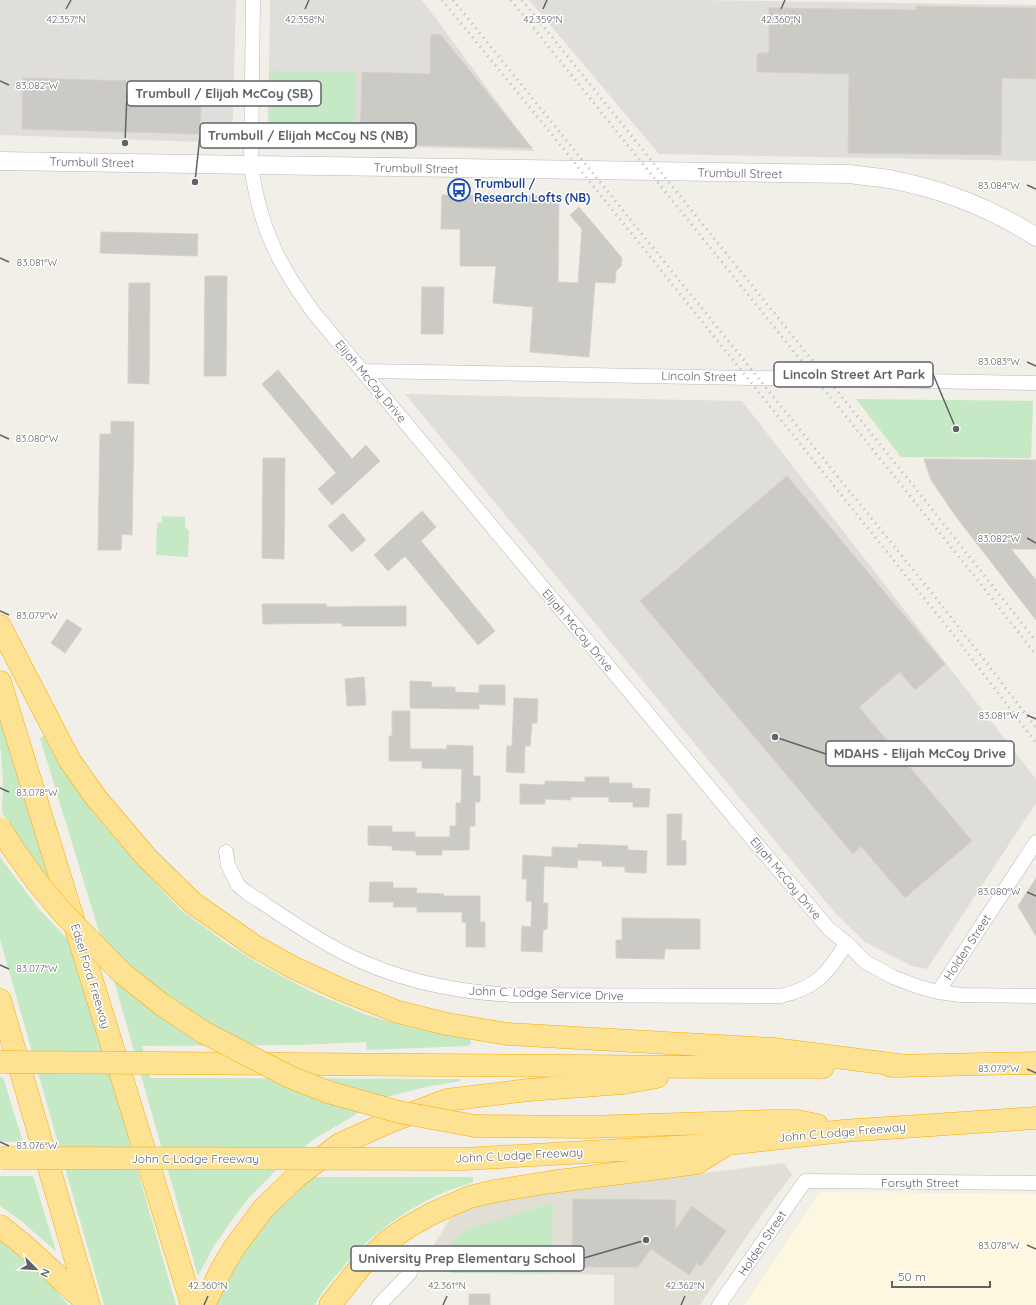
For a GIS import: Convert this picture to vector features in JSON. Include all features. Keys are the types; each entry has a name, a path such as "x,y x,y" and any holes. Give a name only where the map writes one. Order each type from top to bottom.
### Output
{"highway":[{"path":"0,626 70,761 97,799 147,858 193,903 253,945 292,967 342,990 398,1012 447,1024 507,1034 774,1049 906,1066"},
{"name":"Edsel Ford Freeway","path":"0,682 192,1305"},
{"path":"0,828 37,882 62,912 122,972 162,1004 203,1032 290,1077 328,1092 399,1112 475,1126 588,1127 770,1121 797,1122 843,1131"},
{"path":"0,1000 89,1305"},
{"path":"0,1062 707,1067 906,1066 1036,1063"},
{"path":"204,1305 221,1270 234,1248 263,1210 296,1177 340,1144 389,1122 447,1100 528,1090 623,1083 707,1067"},
{"name":"John C Lodge Freeway","path":"0,1158 464,1159 727,1144 843,1131 928,1124 1036,1118"},
{"path":"330,1305 361,1266 389,1240 433,1213 470,1197 495,1191 550,1182 697,1163 727,1144"},
{"path":"0,1226 26,1246 89,1305"}],"street":[{"name":"Elijah McCoy Drive","path":"253,0 251,165 258,202 272,245 291,280 314,313 754,841 829,929 846,944"},
{"name":"Trumbull Street","path":"0,161 850,174 888,179 926,187 948,194 1012,222 1036,237"},
{"name":"Lincoln Street","path":"363,371 1036,383"},
{"name":"Holden Street","path":"938,992 1036,842"},
{"name":"John C. Lodge Service Drive","path":"226,852 228,865 238,885 246,892 324,942 360,961 420,982 450,989 482,993 513,994 781,996 802,990 818,980 831,967 846,944"},
{"path":"846,944 864,961 914,986 938,992 961,995 1036,996"},
{"name":"Holden Street","path":"720,1305 805,1181"},
{"name":"Forsyth Street","path":"805,1181 1036,1183"},
{"path":"379,1305 410,1273"}],"shaded area":[{"path":"0,0 236,0 232,143 0,135"},
{"path":"270,0 422,0 534,151 355,145 268,144"},
{"path":"529,0 696,0 1036,5 1036,161 659,154"},
{"path":"405,394 742,401 1036,779 1036,803 927,969 912,966 865,942 835,913"},
{"path":"784,1163 792,1175 762,1214 700,1305 614,1305 614,1275 425,1271 435,1243 450,1219 486,1203 520,1196"},
{"path":"821,1192 1036,1194 1036,1305 744,1305"}],"green space":[{"path":"269,71 356,72 355,145 268,144"},
{"path":"856,399 1033,401 1031,458 901,457"},
{"path":"162,516 185,517 185,527 189,531 188,557 156,555 157,523 162,523"},
{"path":"0,718 50,881 37,865 2,813 3,779 0,743"},
{"path":"44,736 72,783 93,813 131,857 181,910 229,945 263,966 312,992 367,1015 412,1028 468,1039 471,1041 470,1045 467,1046 367,1050 366,1042 298,1045 142,1046 150,1078 461,1079 461,1081 430,1086 386,1097 314,1139 277,1169 248,1199 214,1246 198,1276 116,987 40,738"},
{"path":"0,857 39,909 74,946 176,1305 104,1305 0,939"},
{"path":"0,1077 3,1077 23,1142 0,1142"},
{"path":"0,1176 33,1176 56,1251 20,1220 0,1206"},
{"path":"306,1177 473,1177 473,1182 447,1191 423,1202 378,1232 358,1250 326,1287 315,1305 214,1305 244,1246"},
{"path":"553,1203 551,1274 450,1273 446,1266 445,1259 448,1248 468,1229"},
{"path":"0,1241 28,1263 45,1279 68,1305 0,1305"}],"building":[{"path":"916,6 1036,8 1036,79 1002,78 1001,155 848,153 849,74 757,72 757,53 769,53 769,8 916,10"},
{"path":"431,34 441,35 532,148 360,144 362,72 430,74"},
{"path":"23,78 202,83 200,134 22,129"},
{"path":"442,195 559,196 558,282 578,283 582,229 570,215 579,207 622,258 621,266 616,271 615,283 595,282 589,357 530,352 533,307 493,303 496,266 460,266 460,229 441,229"},
{"path":"101,232 198,234 197,256 100,253"},
{"path":"205,276 227,276 226,376 204,376"},
{"path":"129,283 150,283 149,384 128,383"},
{"path":"422,287 444,287 443,334 421,334"},
{"path":"278,370 352,459 366,445 380,461 332,505 318,489 336,473 262,384"},
{"path":"111,421 134,422 132,535 122,534 121,550 98,550 100,434 111,434"},
{"path":"263,458 285,458 284,559 262,558"},
{"path":"924,459 1036,460 1036,549 1011,549 1036,580 1036,620 957,518 931,480"},
{"path":"787,476 945,664 915,690 900,672 859,707 972,841 905,898 861,846 853,854 640,601"},
{"path":"422,511 436,527 421,541 495,631 478,645 405,556 388,571 374,555"},
{"path":"343,513 366,540 352,552 328,526"},
{"path":"262,604 326,604 327,607 406,606 406,626 342,626 342,623 263,624"},
{"path":"67,619 82,629 65,653 51,643"},
{"path":"364,677 366,705 347,706 345,679"},
{"path":"410,681 432,682 431,687 455,687 455,692 479,693 479,685 505,685 505,705 479,704 479,709 410,708"},
{"path":"514,698 538,699 537,723 532,723 530,746 525,746 524,773 506,772 507,746 512,746"},
{"path":"392,711 410,711 410,749 447,749 447,745 473,746 473,776 480,776 480,802 475,802 475,826 470,826 469,850 442,850 442,855 416,855 416,851 392,850 392,846 368,845 368,826 392,826 392,832 415,832 415,837 450,837 450,826 456,826 456,803 461,803 462,769 422,768 422,761 389,761 389,736 392,736"},
{"path":"585,777 609,777 609,783 632,783 632,788 650,789 649,807 633,807 633,802 609,802 609,797 571,797 571,800 545,799 545,804 520,804 520,784 545,785 545,781 585,782"},
{"path":"667,814 682,814 681,840 686,841 686,865 667,865"},
{"path":"578,844 628,846 628,850 647,851 646,873 625,872 625,867 602,866 602,861 578,860 577,868 544,866 543,903 548,903 547,929 543,930 542,952 521,951 522,926 531,927 532,901 526,901 527,879 522,879 523,855 552,857 552,847 578,848"},
{"path":"1036,878 1036,936 1018,906"},
{"path":"370,882 393,882 393,888 417,888 416,893 444,894 443,896 480,896 480,922 485,922 485,947 466,947 466,923 462,922 462,912 417,912 417,907 393,907 394,902 369,902"},
{"path":"622,918 700,919 700,949 665,949 664,959 616,958 616,940 622,940"},
{"path":"573,1199 676,1200 675,1230 692,1206 726,1231 701,1266 697,1263 689,1275 651,1249 638,1267 572,1267"},
{"path":"469,1294 490,1294 490,1305 469,1305"}],"railway":[{"path":"442,0 562,147 960,643 1036,743"},
{"path":"453,0 935,597 1036,728"},
{"path":"511,0 976,578 1036,655"},
{"path":"522,0 912,484 1036,641"}],"place":[{"name":"Trumbull / Elijah McCoy (SB)","path":"125,143"},
{"name":"Trumbull / Elijah McCoy NS (NB)","path":"195,182"},
{"name":"Trumbull / Research Lofts (NB)","path":"459,190"},
{"name":"Lincoln Street Art Park","path":"956,429"},
{"name":"MDAHS - Elijah McCoy Drive","path":"775,737"},
{"name":"University Prep Elementary School","path":"646,1240"}]}
